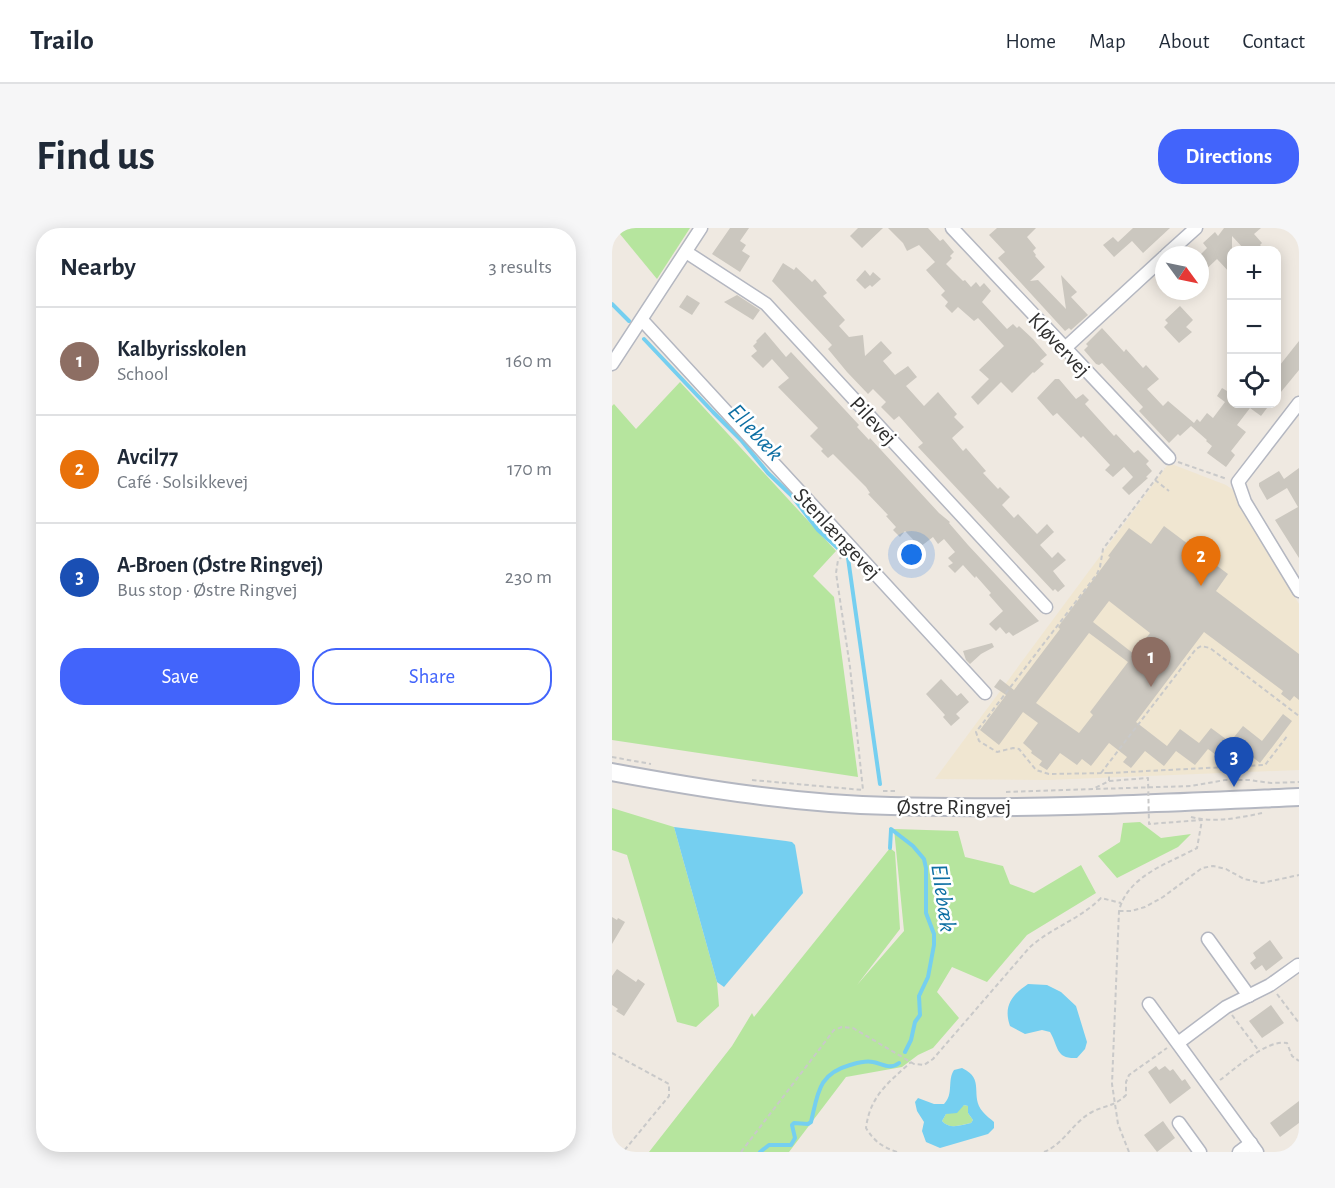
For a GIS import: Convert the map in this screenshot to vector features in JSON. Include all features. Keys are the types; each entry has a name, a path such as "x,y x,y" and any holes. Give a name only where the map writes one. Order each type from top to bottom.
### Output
{"street":[{"path":"612,364 701,228"},
{"name":"Kløvervej","path":"952,228 1169,458"},
{"path":"1176,246 1196,228"},
{"name":"Pilevej","path":"686,252 766,304 1046,607"},
{"path":"1064,349 1155,265"},
{"name":"Stenlængevej","path":"642,320 985,693"},
{"path":"1299,403 1238,482 1245,502 1299,591"},
{"name":"Østre Ringvej","path":"612,772 731,792 811,802 890,806 1068,806 1299,798"},
{"path":"1208,939 1249,996"},
{"path":"1178,1043 1226,1007 1270,985 1298,964"},
{"path":"1149,1004 1254,1148 1239,1152"},
{"path":"1179,1123 1200,1152"}],"path":[{"path":"1238,482 1169,458 1103,549 1097,574 976,732 979,741 997,752 1013,748 1019,749 1041,772 1049,774 1265,765 1288,735"},
{"path":"1155,480 1169,491"},
{"path":"747,779 863,790 850,667 836,573 838,560 852,548"},
{"path":"1101,773 1196,649 1201,646 1210,648 1299,716"},
{"path":"612,757 657,765"},
{"path":"1109,773 1109,781"},
{"path":"1093,789 1109,781 1148,778 1149,825 1202,820 1197,848 1141,878 1128,889 1119,911 1112,1066 1118,1124 1129,1152"},
{"path":"1006,792 1191,786 1225,780 1299,782"},
{"path":"883,791 904,791"},
{"path":"1119,911 1131,911 1145,907 1163,897 1202,868 1213,866 1226,869 1244,879 1262,883 1299,876"},
{"path":"741,1152 834,1030 842,1027 853,1028 911,1062 924,1065 933,1059 1005,974 1045,934 1088,911 1101,898 1121,903"},
{"path":"1270,985 1299,1023"},
{"path":"1226,1007 1259,1052"},
{"path":"1210,1087 1259,1052 1280,1041 1287,1042 1292,1056 1299,1060"},
{"path":"1044,1152 1062,1139 1079,1120 1093,1111 1115,1105 1126,1095 1126,1082 1129,1075 1178,1043"},
{"path":"612,1053 669,1084 669,1096 623,1152"},
{"path":"897,1152 884,1148 873,1139 866,1128 868,1112 876,1096 911,1062"}],"shaded area":[{"path":"1169,463 1226,485 1236,492 1240,505 1299,604 1299,770 1048,780 935,779"}],"green space":[{"path":"615,228 690,228 657,279"},
{"path":"680,382 836,551 813,576 834,597 858,777 612,740 612,406 614,404 636,429"},
{"path":"612,808 674,827 717,982 719,1006 696,1027 677,1022 627,855 612,850"},
{"path":"1140,822 1161,838 1191,834 1178,847 1117,878 1098,856 1120,842 1123,823"},
{"path":"894,829 958,831 965,857 1003,866 1010,884 1034,893 1081,865 1096,893 1027,935 987,982 952,967 937,992 959,1018 933,1048 918,1055 902,1067 846,1077 789,1152 649,1152 732,1046 752,1013 754,1017 890,848 895,852 900,929 857,985 904,931"},
{"path":"964,1105 968,1106 968,1113 973,1120 971,1123 952,1126 942,1121 946,1114"}],"water":[{"path":"674,827 786,841 795,845 803,893 724,987 717,982"},
{"path":"1028,984 1047,985 1061,992 1076,1006 1087,1042 1085,1049 1077,1058 1061,1054 1050,1032 1042,1030 1025,1034 1010,1026 1008,1007 1010,1002 1017,992"},
{"path":"962,1068 973,1077 979,1106 994,1122 994,1128 988,1134 940,1148 926,1142 922,1131 924,1122 917,1111 915,1102 918,1098 934,1104 944,1104 949,1096 954,1070","holes":["964,1105 968,1106 968,1113 973,1120 971,1123 952,1126 942,1121 946,1114 957,1113"]}],"building":[{"path":"730,228 749,228 740,241 746,245 742,251 750,256 740,272 712,254"},
{"path":"858,228 883,228 862,248 850,236"},
{"path":"888,228 928,228 940,241 943,239 954,252 946,264 971,287 976,282 980,287 984,283 991,291 982,302 1007,329 1013,324 1017,328 1019,326 1033,339 1047,355 1040,361 1044,364 1012,393 1001,382 978,405 971,397 989,379 979,370 1004,346 978,318 974,321 958,307 952,313 945,306 948,302 941,295 945,291 926,270 935,262 919,245 907,251 903,243"},
{"path":"997,228 1036,228 1027,237 1036,248 1033,251 1035,256 1045,267 1030,281 1038,280 1066,309 1061,275 1077,292 1071,297 1088,315 1071,330 1069,328 1065,331 998,258 1005,252 989,235"},
{"path":"1133,228 1170,228 1143,253 1132,241 1114,257 1103,245 1113,237 1118,242"},
{"path":"1224,228 1261,228 1254,234 1262,243 1261,246 1241,246 1232,236 1232,246 1227,246 1227,270 1217,259 1209,267 1209,246 1203,243 1215,232 1218,236"},
{"path":"783,263 794,270 796,267 812,282 815,279 827,293 823,296 845,320 839,326 849,337 863,335 865,356 881,341 892,353 883,361 895,375 908,366 917,377 906,386 924,406 938,392 957,414 954,417 964,427 952,438 963,451 966,448 986,471 983,473 998,489 1000,487 1010,497 1002,505 1014,518 1018,514 1037,534 1047,524 1054,532 1040,545 1052,558 1058,552 1066,560 1053,571 1065,586 1058,592 1055,589 1053,591 918,447 923,443 899,416 894,420 881,407 886,402 873,389 868,394 847,372 828,349 832,345 772,281"},
{"path":"865,270 870,276 873,272 881,279 872,287 870,285 865,289 856,280"},
{"path":"687,295 700,303 692,315 679,307"},
{"path":"737,295 760,310 753,320 724,302"},
{"path":"1180,306 1193,320 1186,327 1192,332 1179,343 1164,327 1168,323 1165,320"},
{"path":"1102,328 1124,352 1126,349 1143,368 1146,365 1159,379 1147,389 1163,406 1168,401 1194,423 1197,419 1200,422 1207,413 1213,418 1225,402 1217,396 1222,388 1227,391 1227,408 1250,408 1237,425 1246,432 1231,451 1235,455 1226,467 1207,453 1212,446 1191,426 1169,443 1139,411 1143,407 1102,363 1096,364 1084,350 1088,346 1086,344"},
{"path":"765,332 786,357 791,352 859,425 857,427 950,522 968,545 1039,621 1013,636 1009,632 1006,634 1000,627 996,631 989,624 1003,611 989,595 991,593 963,565 955,573 948,566 953,563 948,558 955,552 944,539 938,544 933,537 920,547 905,531 900,537 893,530 896,527 868,494 870,493 866,487 833,454 828,458 821,451 823,449 810,436 818,428 778,387 789,378 772,359 763,368 751,356 757,351 753,346"},
{"path":"1299,341 1299,370 1281,392 1281,364"},
{"path":"1055,379 1059,379 1076,399 1083,394 1089,400 1085,404 1114,436 1116,434 1134,453 1138,450 1149,461 1146,464 1152,471 1146,477 1148,478 1129,495 1122,488 1133,477 1124,467 1113,477 1105,470 1110,465 1083,436 1081,438 1057,413 1053,416 1037,398"},
{"path":"1250,408 1267,408 1261,416"},
{"path":"1299,468 1299,558 1275,520 1298,507 1287,488 1267,500 1259,483 1279,471 1284,479"},
{"path":"1164,526 1228,574 1216,591 1299,654 1299,700 1294,696 1290,701 1281,694 1283,691 1204,632 1136,722 1167,746 1180,729 1199,743 1211,728 1230,742 1243,726 1262,741 1283,714 1292,721 1260,763 1241,748 1228,764 1208,749 1195,765 1176,751 1164,766 1145,751 1131,768 1123,762 1127,757 1109,743 1091,766 1082,759 1077,765 1060,753 1047,770 1039,765 1042,761 1023,743 1038,723 1023,712 999,745 980,730 1006,695 994,687 1000,679 1014,690 1060,629 1058,627 1129,528 1151,544","holes":["1109,601 1150,633 1134,654 1093,622","1089,633 1128,662 1090,712 1093,715 1079,733 1036,703"]},
{"path":"992,643 994,647 981,654 970,664 966,660 963,651"},
{"path":"941,679 957,696 961,693 969,702 956,714 960,718 951,726 943,717 945,715 926,694"},
{"path":"612,917 625,922 612,944"},
{"path":"1270,940 1283,958 1266,971 1262,965 1255,970 1250,963 1256,958 1253,953"},
{"path":"617,969 636,982 638,979 645,984 624,1016 612,1005 612,976"},
{"path":"1271,1005 1284,1023 1262,1038 1249,1021"},
{"path":"1156,1066 1159,1070 1165,1066 1170,1071 1173,1069 1182,1081 1185,1079 1191,1088 1170,1104 1148,1072"},
{"path":"1299,1101 1299,1123 1280,1137 1270,1123"},
{"path":"1163,1121 1175,1138 1157,1152 1144,1135"}],"waterway":[{"name":"Ellebæk","path":"612,304 629,321"},
{"name":"Ellebæk","path":"644,339 741,440 768,473 792,496 818,530 841,551"},
{"name":"Ellebæk","path":"848,558 880,784"},
{"name":"Ellebæk","path":"891,829 913,846 924,859 926,913 934,934 928,977 919,996 920,1015 915,1022 911,1040 905,1052"},
{"path":"890,848 891,830"},
{"name":"Ellebæk","path":"760,1152 769,1145 791,1145 795,1138 792,1125 811,1122 821,1086 831,1074 861,1062 870,1061 889,1066 899,1063"}],"place":[{"name":"Avcil77","path":"1201,586"},
{"name":"Kalbyrisskolen","path":"1151,687"},
{"name":"A-Broen (Østre Ringvej)","path":"1234,787"}]}
